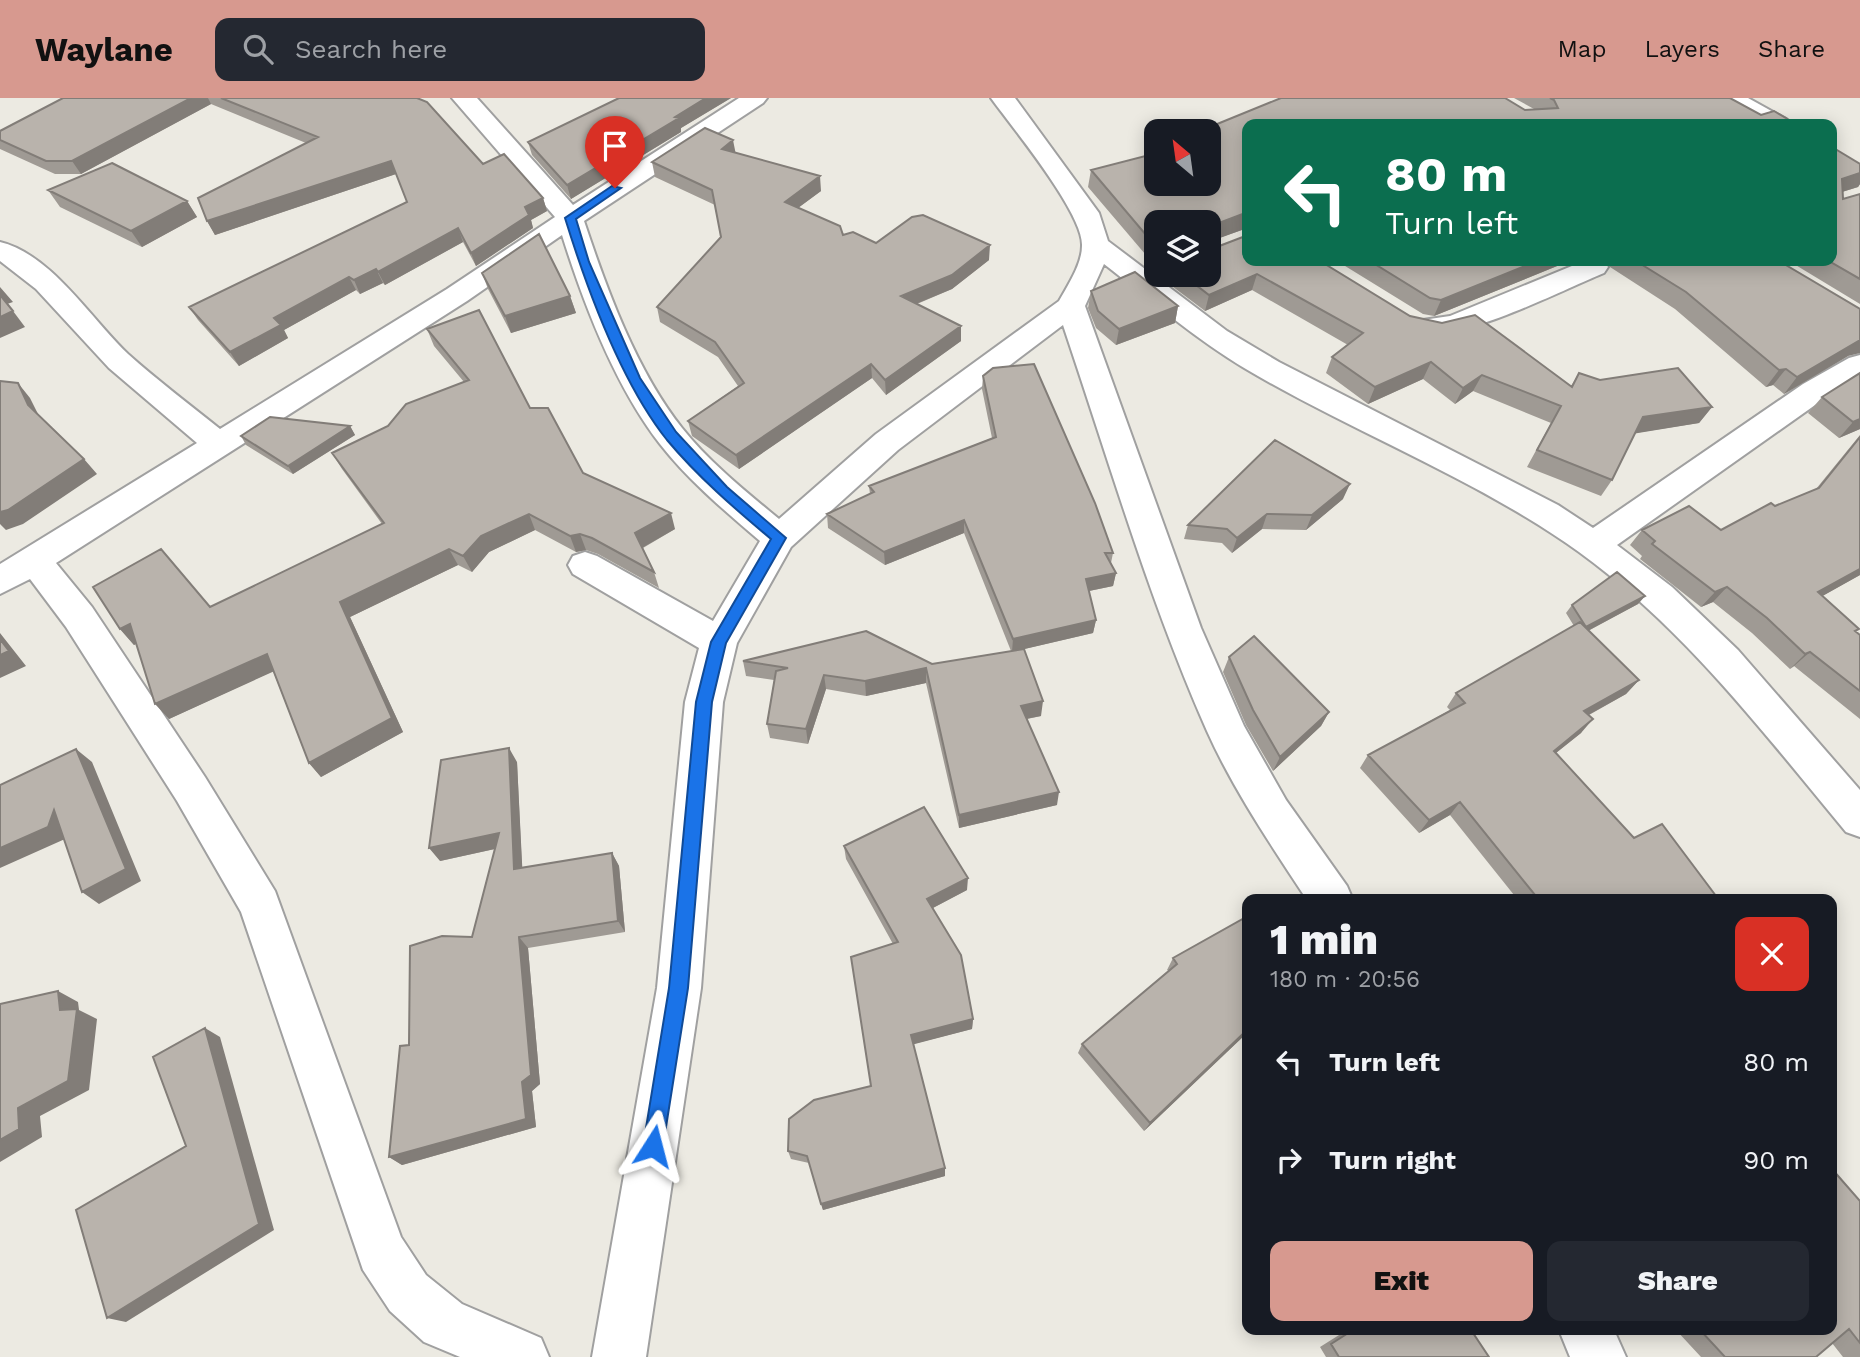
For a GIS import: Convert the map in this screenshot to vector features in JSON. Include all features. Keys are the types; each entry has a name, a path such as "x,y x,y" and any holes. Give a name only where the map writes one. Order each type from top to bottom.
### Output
{"street":[{"path":"464,98 570,218 584,262 634,378 671,436 723,491 779,538"},
{"path":"522,1357 443,1323 408,1293 381,1252 260,905 191,789 79,617 18,571 457,295 755,98"},
{"path":"619,1357 679,988 704,702 719,642 779,538 887,442 1071,306 1085,279 1096,245 1086,214 1003,98"},
{"path":"1731,98 1768,119"},
{"path":"1096,245 1144,274"},
{"path":"0,250 27,263 50,285 105,349 218,444"},
{"path":"1398,316 1415,324 1434,328 1458,323 1594,267"},
{"path":"1161,287 1217,337 1268,369 1546,513 1593,545 1659,597 1725,660 1860,819"},
{"path":"1071,306 1183,628 1227,732 1272,813 1328,894"},
{"path":"1593,545 1814,391 1860,365"},
{"path":"584,565 719,642"},
{"path":"1588,1335 1599,1357"}],"building":[{"path":"63,98 191,98 72,161 46,161 0,140 0,131"},
{"path":"221,98 417,98 427,102 483,164 504,154 543,198 525,207 529,215 471,253 458,228 378,272 376,269 354,280 349,277 274,318 281,325 230,352 189,307 407,202 391,161 207,221 198,198 318,137"},
{"path":"619,98 706,98 675,117 679,118 567,185 528,142"},
{"path":"1281,98 1505,98 1525,110 1558,108 1550,98 1730,98 1761,115 1774,111 1788,119 1242,119 1242,214 1221,222 1221,210 1144,210 1144,233 1091,170 1144,156 1144,196 1222,196 1222,122"},
{"path":"705,128 733,140 722,149 820,176 785,202 840,226 843,235 853,232 876,243 912,217 923,215 990,245 952,275 901,296 961,326 885,380 871,364 736,455 688,421 744,383 715,342 657,307 721,237 712,190 652,162"},
{"path":"1837,150 1860,164 1860,173 1842,179 1843,199 1860,194 1860,279 1837,266"},
{"path":"112,163 187,201 131,231 48,190"},
{"path":"539,234 570,296 505,316 482,273"},
{"path":"1242,237 1242,266 1328,266 1410,316 1442,323 1475,315 1572,387 1579,373 1600,380 1678,368 1712,407 1643,417 1612,480 1537,450 1561,406 1482,375 1463,388 1431,362 1375,387 1332,357 1363,333 1257,274 1209,295 1199,287 1221,287 1221,245"},
{"path":"1378,266 1525,266 1441,300 1430,298"},
{"path":"1644,266 1787,266 1860,309 1860,340 1797,377 1786,369 1779,370 1686,292"},
{"path":"1135,272 1144,279 1144,287 1154,287 1178,306 1119,329 1098,311 1091,291"},
{"path":"0,295 13,311 0,317"},
{"path":"479,310 530,408 548,408 583,473 671,513 635,533 654,572 592,538 580,534 570,536 529,514 481,536 463,556 449,549 340,602 392,718 309,763 267,654 155,704 130,624 120,629 93,587 161,549 210,607 384,523 332,453 388,426 406,404 469,380 427,329"},
{"path":"1034,364 1095,503 1113,553 1105,553 1116,573 1086,579 1096,620 1013,639 964,520 884,552 827,514 874,492 869,486 996,437 983,376 993,368"},
{"path":"1860,373 1860,419 1853,422 1822,397"},
{"path":"0,381 18,383 28,405 84,459 8,510 0,512"},
{"path":"270,417 350,426 288,466 241,436"},
{"path":"1860,437 1860,569 1818,592 1859,629 1855,631 1860,635 1860,691 1810,652 1805,654 1767,618 1727,587 1715,592 1652,544 1655,541 1642,530 1689,506 1721,530 1771,503 1775,506 1819,488"},
{"path":"1275,440 1350,484 1312,515 1267,514 1237,538 1227,529 1188,525"},
{"path":"1617,572 1645,596 1586,627 1572,605"},
{"path":"1580,622 1639,680 1584,711 1593,719 1554,751 1634,838 1662,824 1714,894 1534,894 1460,802 1429,820 1368,755 1465,703 1456,693"},
{"path":"866,631 932,664 1024,649 1043,701 1021,706 1059,792 959,815 926,668 865,681 824,675 806,729 767,724 776,671 788,668 743,661"},
{"path":"1254,636 1329,712 1280,757 1253,710 1229,657"},
{"path":"0,639 9,651 0,655"},
{"path":"509,748 514,869 612,853 618,921 519,937 531,1075 522,1082 526,1119 389,1157 400,1046 409,1045 410,946 442,936 472,937 499,833 429,848 441,760"},
{"path":"76,749 126,869 82,892 54,810 48,827 0,848 0,785"},
{"path":"924,807 968,878 927,899 961,955 973,1019 911,1035 945,1168 821,1204 807,1156 788,1151 789,1119 814,1100 871,1086 851,957 898,942 844,846"},
{"path":"1242,919 1242,1035 1150,1123 1082,1044 1177,964 1173,958"},
{"path":"58,991 60,1010 77,1009 68,1081 18,1108 19,1129 0,1140 0,1004"},
{"path":"205,1028 259,1224 107,1318 76,1210 186,1146 153,1057"},
{"path":"1837,1175 1860,1201 1860,1343 1849,1329 1816,1357 1725,1357 1705,1335 1837,1335"},
{"path":"1345,1335 1474,1335 1489,1357 1339,1357 1331,1344"}],"route":[{"path":"615,188 570,218 598,298 634,378 671,436 723,491 779,538 719,642 704,702 679,988 653,1146"}]}
